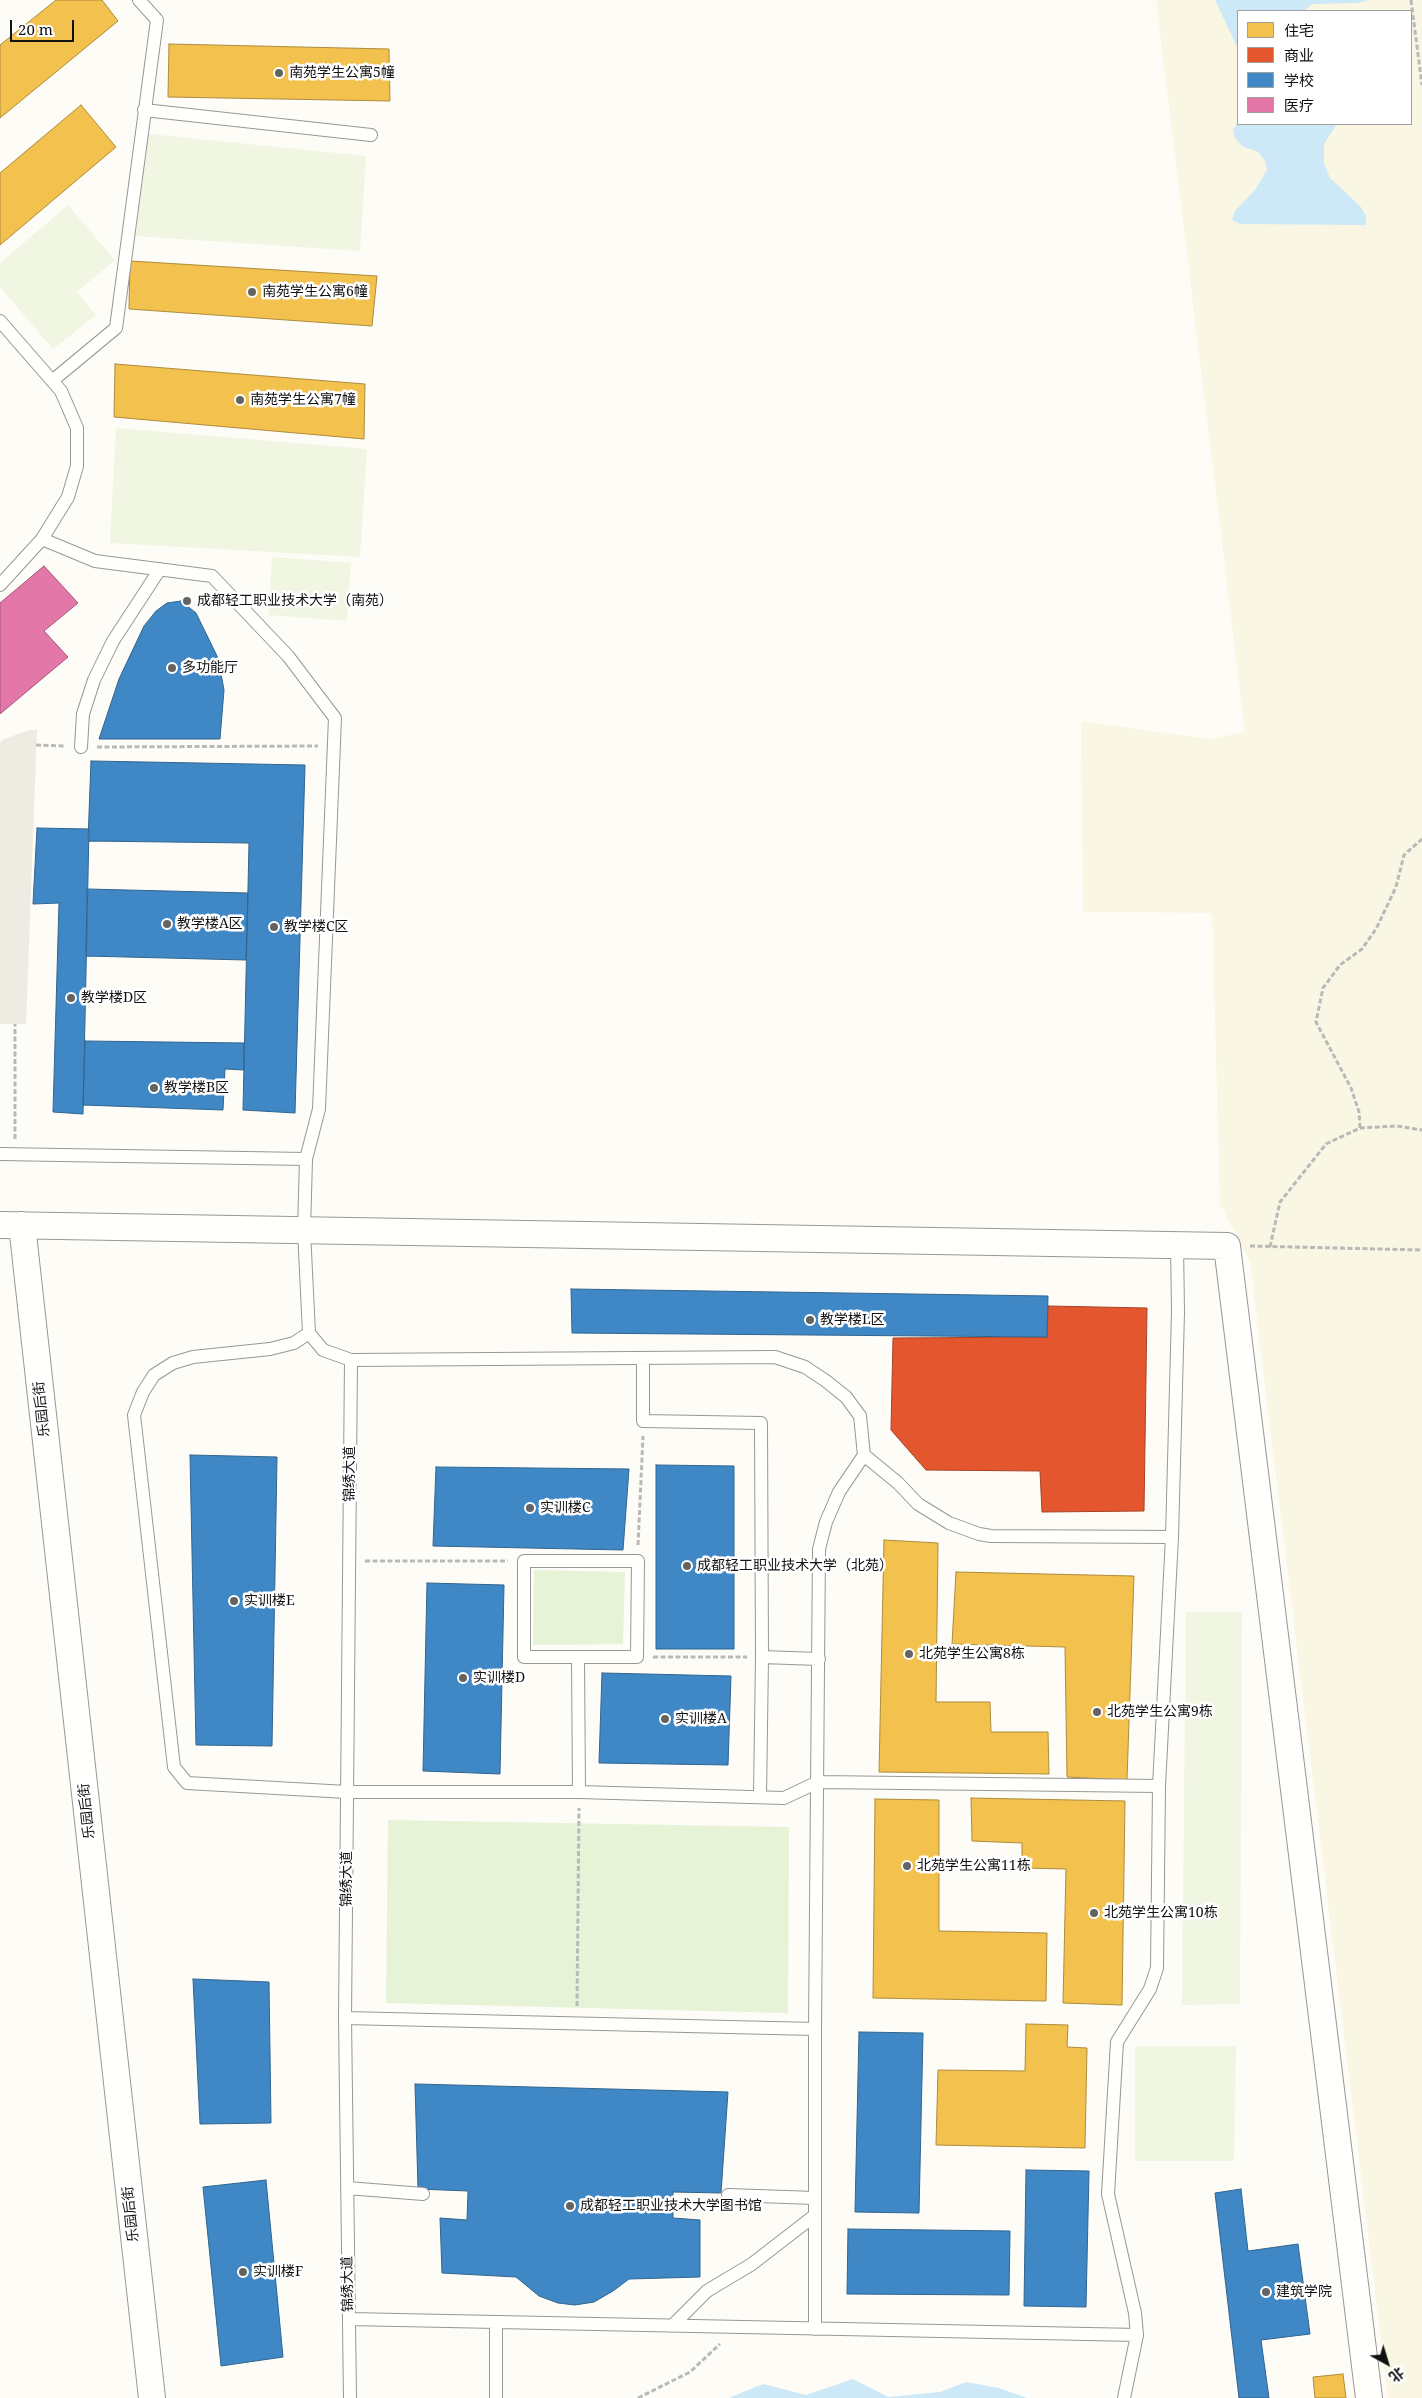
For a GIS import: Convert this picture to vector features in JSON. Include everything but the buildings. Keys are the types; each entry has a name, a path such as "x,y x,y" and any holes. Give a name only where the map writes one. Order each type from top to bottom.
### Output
{"street":[{"path":"11,1225 1227,1246 1369,2398"},
{"name":"乐园后街","path":"11,1225 152,2398"}],"lane":[{"path":"52,381 116,328 157,20 139,0"},
{"path":"144,110 371,135"},
{"path":"0,321 61,391 77,428 77,466 68,497 42,539 0,585"},
{"path":"42,539 94,562 212,576 288,656 335,718 319,1109 306,1159 304,1230 309,1333 323,1350 351,1360 776,1357 805,1367 826,1381 846,1397 860,1416 864,1455 838,1492 826,1522 819,1549 814,2029 815,2329"},
{"path":"80,747 83,714 94,680 112,641 160,569"},
{"path":"0,1154 306,1159"},
{"path":"1124,2398 1137,2335 1135,2313 1108,2194 1117,2042 1150,1989 1157,1968 1159,1786 1172,1537 1177,1245"},
{"path":"309,1333 294,1343 270,1349 193,1357 173,1363 154,1375 143,1392 134,1415 174,1767 187,1783 347,1792 579,1792 784,1798 818,1782 1159,1786"},
{"path":"643,1358 643,1421 762,1423 760,1797"},
{"name":"锦绣大道","path":"350,2398 346,2018 351,1360"},
{"path":"864,1455 898,1483 918,1504 933,1515 979,1534 1172,1537"},
{"path":"524,1560 638,1561 637,1656 524,1656 524,1560"},
{"path":"578,1657 579,1792"},
{"path":"762,1657 819,1659"},
{"path":"346,2018 814,2029"},
{"path":"347,2188 423,2194"},
{"path":"728,2195 816,2198"},
{"path":"672,2326 706,2290 752,2264 814,2216"},
{"path":"349,2319 1137,2335"},
{"path":"496,2322 496,2398"}],"path":[{"path":"1411,0 1422,85"},
{"path":"36,745 80,747 334,746"},
{"path":"1360,1128 1359,1112 1351,1088 1316,1022 1323,988 1340,965 1362,949 1376,929 1396,887 1404,855 1422,839"},
{"path":"15,1024 15,1155"},
{"path":"1270,1247 1280,1202 1303,1170 1326,1144 1360,1128 1397,1126 1422,1130"},
{"path":"1227,1246 1422,1250"},
{"path":"638,1561 643,1421"},
{"path":"350,1561 524,1560"},
{"path":"637,1656 762,1657"},
{"path":"576,2023 579,1792"},
{"path":"638,2398 690,2372 736,2327"}],"shaded area":[{"path":"1156,0 1422,0 1422,2398 1388,2398 1250,1262 1220,1204 1212,913 1083,912 1081,721 1209,739 1245,732"},
{"path":"29,730 37,730 26,1024 0,1024 0,744 2,740"}],"green space":[{"path":"149,134 366,156 360,251 136,236"},
{"path":"68,205 115,260 77,292 96,315 53,349 0,287 0,263"},
{"path":"116,428 367,449 360,557 110,543"},
{"path":"272,557 351,563 347,621 269,615"},
{"path":"534,1570 625,1572 623,1644 533,1645"},
{"path":"1186,1612 1242,1612 1240,2004 1182,2005"},
{"path":"388,1820 789,1827 788,2013 386,2003"},
{"path":"1135,2046 1236,2046 1234,2161 1135,2161"}],"water":[{"path":"1215,0 1368,0 1358,3 1312,4 1305,10 1237,10 1237,47"},
{"path":"1237,124 1336,125 1324,144 1324,163 1330,178 1360,206 1366,216 1366,225 1240,224 1232,220 1235,211 1255,190 1267,170 1265,161 1258,152 1242,146 1235,138 1233,130"},
{"path":"853,2379 888,2397 940,2392 966,2382 999,2388 1027,2398 729,2398 763,2384 806,2395"}],"place":[{"name":"南苑学生公寓5幢","path":"279,73"},
{"name":"南苑学生公寓6幢","path":"252,292"},
{"name":"南苑学生公寓7幢","path":"240,400"},
{"name":"成都轻工职业技术大学（南苑）","path":"187,601"},
{"name":"多功能厅","path":"172,668"},
{"name":"教学楼A区","path":"167,924"},
{"name":"教学楼C区","path":"274,927"},
{"name":"教学楼D区","path":"71,998"},
{"name":"教学楼B区","path":"154,1088"},
{"name":"教学楼L区","path":"810,1320"},
{"name":"实训楼C","path":"530,1508"},
{"name":"成都轻工职业技术大学（北苑）","path":"687,1566"},
{"name":"实训楼E","path":"234,1601"},
{"name":"北苑学生公寓8栋","path":"909,1654"},
{"name":"实训楼D","path":"463,1678"},
{"name":"北苑学生公寓9栋","path":"1097,1712"},
{"name":"实训楼A","path":"665,1719"},
{"name":"北苑学生公寓11栋","path":"907,1866"},
{"name":"北苑学生公寓10栋","path":"1094,1913"},
{"name":"成都轻工职业技术大学图书馆","path":"570,2206"},
{"name":"实训楼F","path":"243,2272"},
{"name":"建筑学院","path":"1266,2292"}]}
